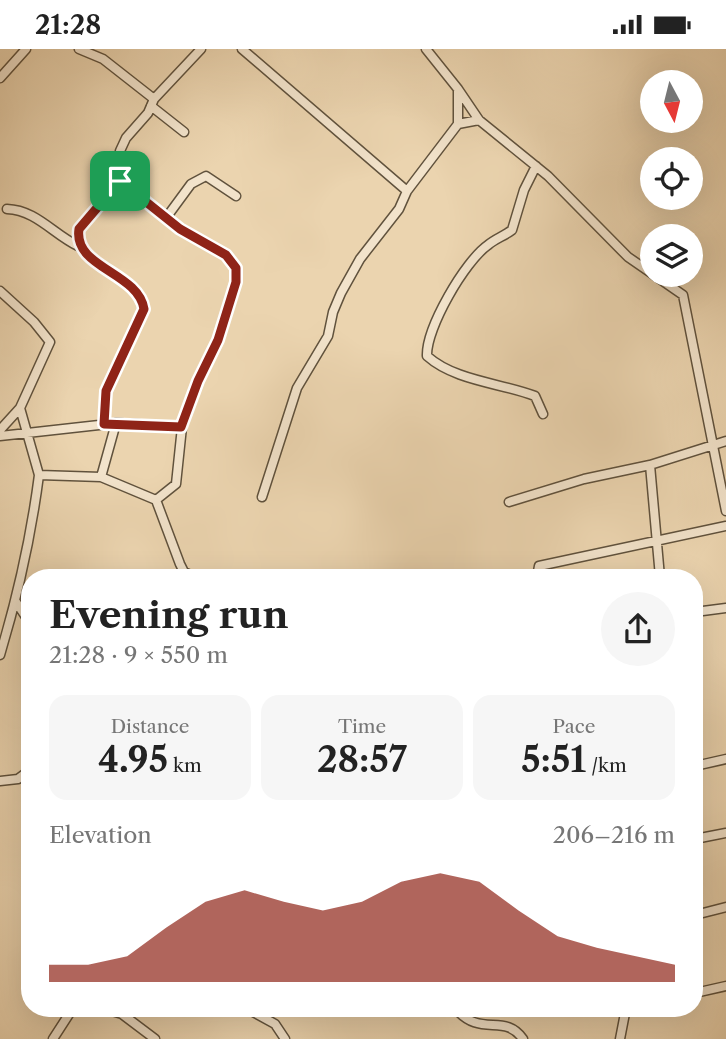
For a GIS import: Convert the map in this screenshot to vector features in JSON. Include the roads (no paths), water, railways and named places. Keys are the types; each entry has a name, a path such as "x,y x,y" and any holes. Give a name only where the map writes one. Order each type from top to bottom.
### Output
{"street":[{"path":"0,78 26,49"},
{"path":"79,49 103,59 184,132"},
{"path":"78,246 79,229 120,181 120,151 126,138 153,102 201,49"},
{"path":"242,49 407,191"},
{"path":"426,49 479,120 536,166 628,257 683,295 710,444 726,511"},
{"path":"262,497 297,388 328,336 333,311 341,293 360,259 399,209 407,191 458,124 458,89"},
{"path":"458,124 479,120"},
{"path":"536,166 524,190 512,230 488,245 475,258 438,317 427,348 427,356 451,370 535,396 543,414"},
{"path":"166,218 191,184 205,176 236,196"},
{"path":"120,181 166,218 226,255 236,268 236,282 218,340 198,381 181,427 176,484 156,500"},
{"path":"7,209 32,214 136,291 144,309 106,391 104,424"},
{"path":"0,291 34,322 51,342 20,408 0,430"},
{"path":"20,408 39,475 23,569"},
{"path":"0,436 116,423 181,427"},
{"path":"101,477 116,423"},
{"path":"509,502 584,479 650,465 726,441"},
{"path":"650,465 654,541 659,569"},
{"path":"39,475 101,477 156,500 182,569"},
{"path":"539,569 540,566 726,526"},
{"path":"0,655 21,580"},
{"path":"16,602 21,610"},
{"path":"703,611 726,608"},
{"path":"703,765 726,759"},
{"path":"0,782 21,780"},
{"path":"703,837 726,833"},
{"path":"703,913 726,907"},
{"path":"703,991 726,986"},
{"path":"53,1039 67,1017"},
{"path":"126,1017 155,1039"},
{"path":"262,1017 275,1024 285,1039"},
{"path":"464,1017 474,1028 483,1031 506,1027 513,1029 523,1039"},
{"path":"620,1039 624,1017"}]}
